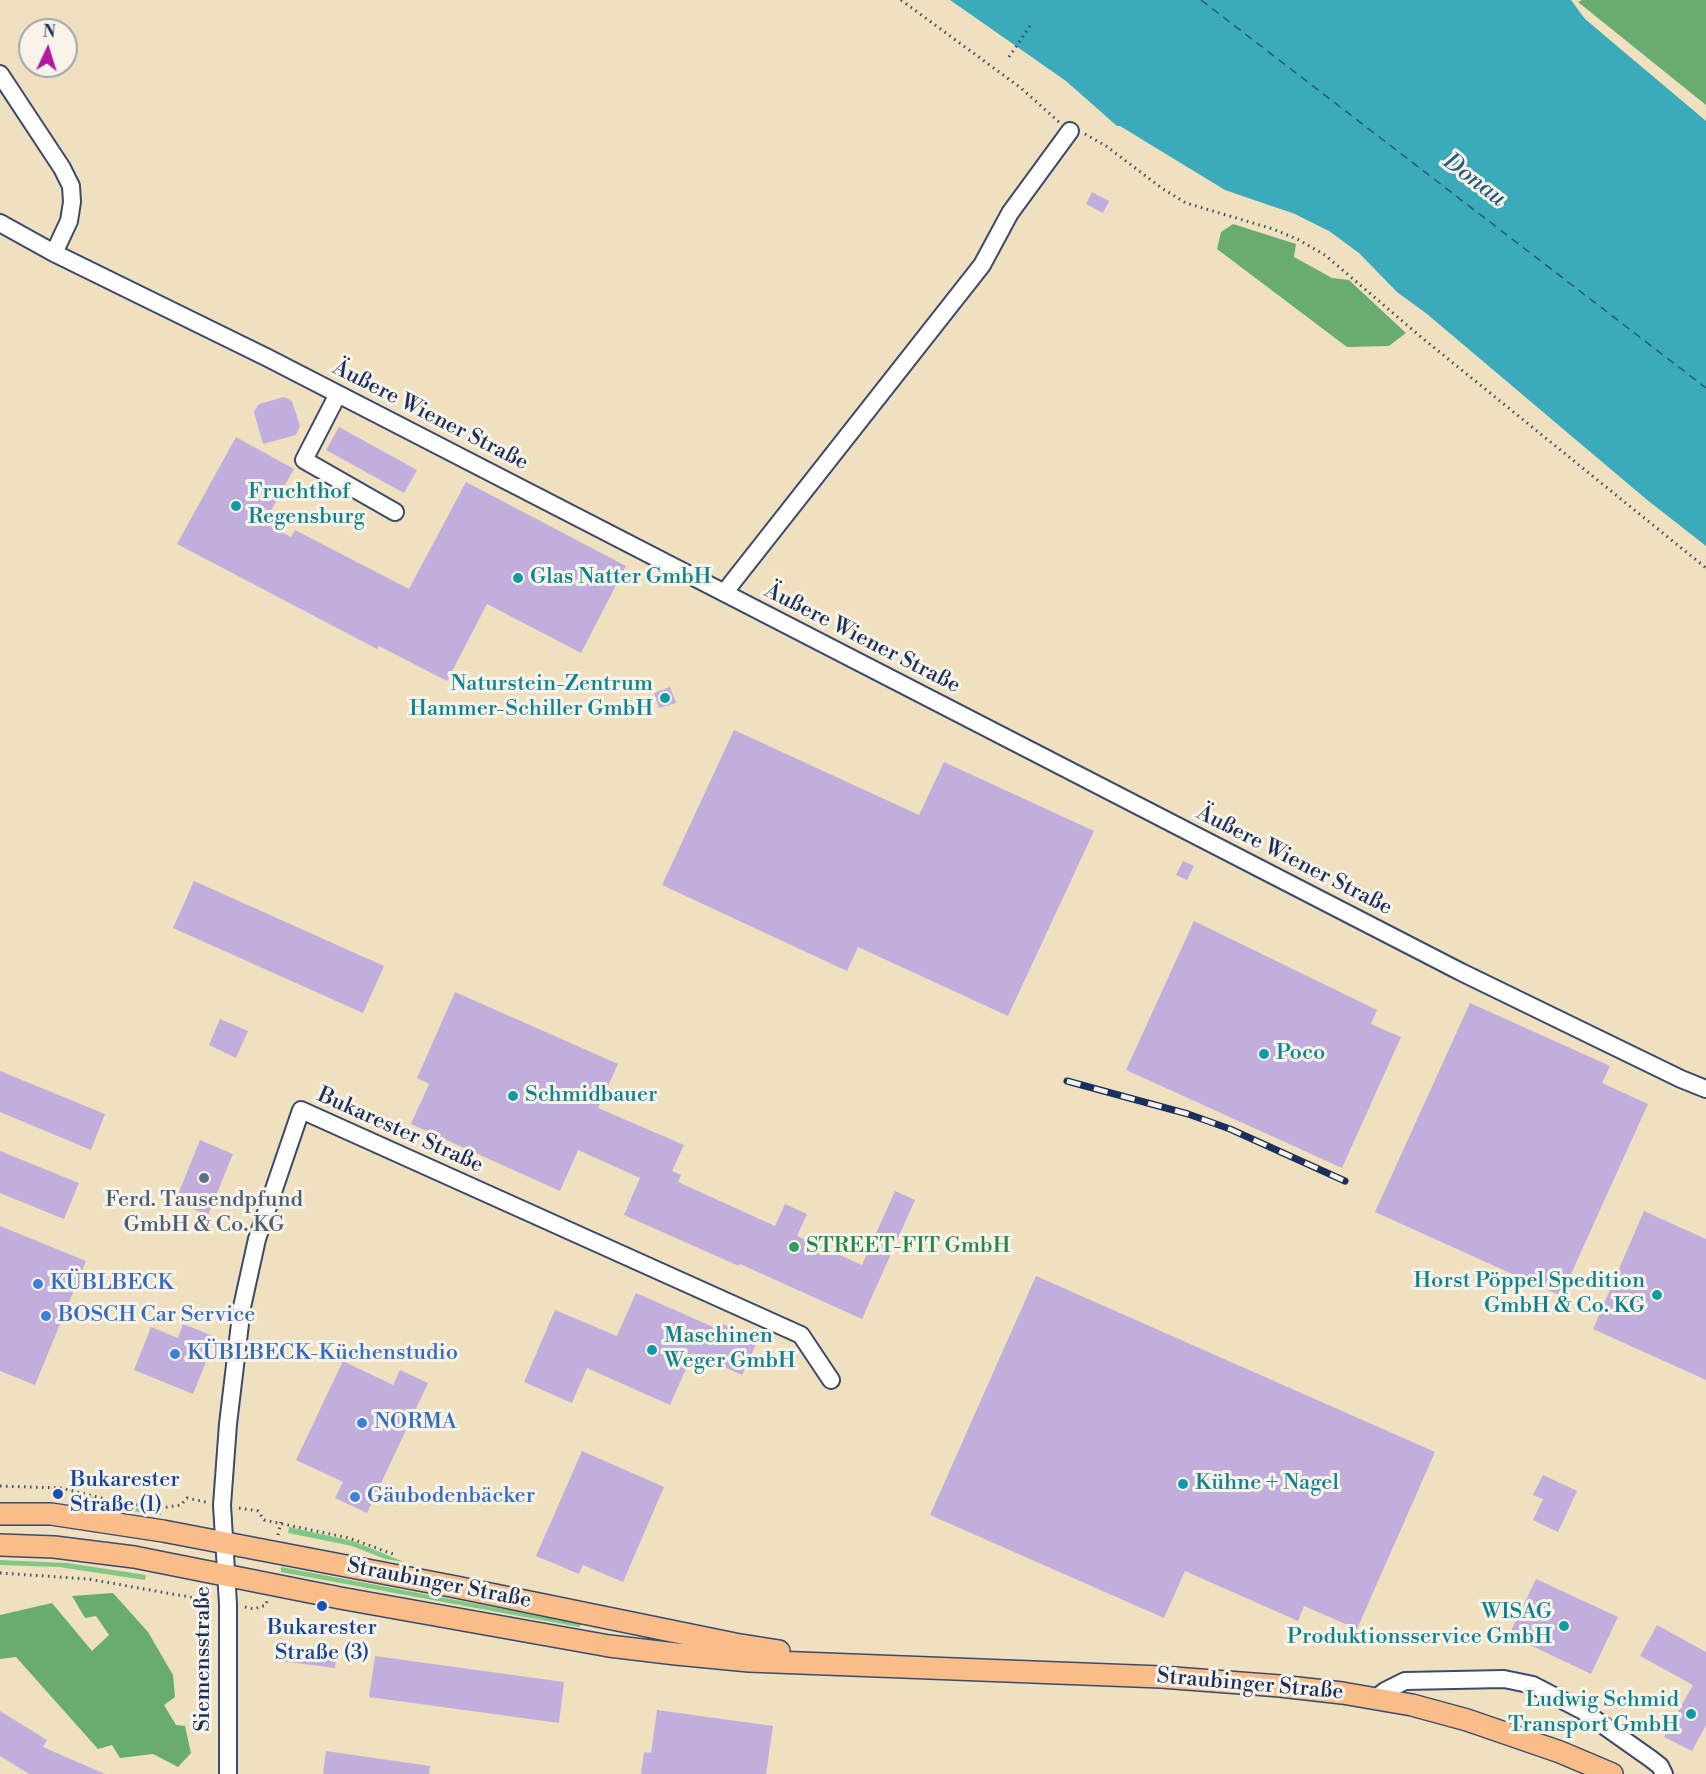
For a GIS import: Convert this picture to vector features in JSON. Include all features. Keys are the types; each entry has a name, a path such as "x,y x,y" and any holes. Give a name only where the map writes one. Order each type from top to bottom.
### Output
{"main road":[{"name":"Straubinger Straße","path":"0,1514 51,1514 163,1531 456,1587 735,1644 877,1665"},
{"name":"Straubinger Straße","path":"0,1545 54,1547 134,1557 609,1646 748,1661 1161,1677 1281,1686 1376,1698 1413,1705 1467,1720 1560,1752 1612,1774"}],"street":[{"path":"0,74 62,168 71,186 72,202 69,221 54,253"},
{"path":"724,593 982,265 1010,213 1070,131"},
{"name":"Äußere Wiener Straße","path":"0,224 338,394 1461,972 1706,1089"},
{"path":"338,394 304,460 395,512"},
{"name":"Bukarester Straße","path":"224,1543 222,1504 228,1424 242,1307 257,1239 301,1110 801,1335 831,1380"},
{"name":"Siemensstraße","path":"224,1543 228,1604 228,1774"},
{"path":"1376,1698 1384,1690 1405,1681 1504,1679 1533,1685 1583,1711 1660,1766 1664,1774"}],"path":[{"path":"901,0 1021,88 1070,131 1085,134 1106,146 1163,189 1186,203 1273,229 1325,255 1421,337 1706,568"},
{"path":"1009,57 1030,26"},
{"path":"0,1486 61,1488 121,1503 146,1506 181,1505 187,1498 222,1504 258,1511 264,1520 349,1538 393,1555"},
{"path":"0,1573 88,1579 154,1589 254,1609 266,1605"}],"green space":[{"path":"1582,0 1706,0 1706,105 1578,2"},
{"path":"1233,224 1296,244 1294,257 1332,278 1349,280 1406,333 1389,346 1347,347 1217,249 1221,232"},
{"path":"83,1495 144,1510 161,1510 161,1515 95,1506 83,1499"},
{"path":"289,1527 353,1541 404,1562 385,1559 352,1546 288,1533"},
{"path":"0,1560 67,1563 146,1575 145,1580 59,1567 0,1565"},
{"path":"281,1567 509,1610 542,1608 582,1617 582,1624 579,1627 281,1572"},
{"path":"113,1593 148,1632 173,1675 175,1697 164,1705 176,1725 185,1726 191,1753 178,1767 153,1754 120,1758 112,1745 98,1749 16,1657 0,1659 0,1615 52,1603 92,1651 109,1635 96,1616 85,1618 72,1596"}],"water":[{"name":"Donau","path":"950,0 1571,0 1585,19 1706,121 1706,546 1646,499 1427,314 1397,292 1359,253 1329,231 1295,214 1225,190 1117,126 1066,81"}],"building":[{"path":"1092,192 1109,201 1103,213 1086,204"},
{"path":"284,397 292,401 300,426 296,435 263,444 254,412 259,404"},
{"path":"339,427 417,470 404,493 326,450"},
{"path":"236,437 294,469 264,523 291,537 295,530 409,589 466,482 626,566 581,653 487,604 447,681 379,646 377,649 177,544"},
{"name":"Naturstein-Zentrum Hammer-Schiller GmbH","path":"670,687 676,703 659,708 654,693"},
{"path":"734,730 919,815 944,762 1094,831 1008,1016 858,947 847,971 662,885"},
{"path":"1183,861 1194,866 1187,880 1176,875"},
{"path":"194,881 384,966 363,1013 173,928"},
{"name":"Poco","path":"1194,921 1377,1010 1371,1024 1401,1037 1342,1168 1126,1070"},
{"name":"Schmidbauer","path":"455,992 618,1064 598,1108 684,1145 672,1171 681,1175 678,1182 775,1226 785,1204 807,1214 797,1236 862,1265 895,1191 915,1200 862,1319 624,1215 640,1178 578,1150 560,1191 411,1124 429,1084 417,1078"},
{"path":"1470,1003 1610,1066 1602,1083 1648,1104 1561,1296 1375,1212"},
{"path":"220,1019 248,1031 236,1058 209,1045"},
{"path":"0,1071 105,1114 91,1150 0,1112"},
{"name":"Ferd. Tausendpfund GmbH & Co. KG","path":"200,1140 233,1154 208,1215 175,1202"},
{"path":"0,1151 79,1183 64,1219 0,1193"},
{"name":"Horst Pöppel Spedition GmbH & Co. KG","path":"1644,1211 1706,1239 1706,1380 1593,1329"},
{"name":"KÜBLBECK","path":"0,1226 86,1261 35,1385 0,1371"},
{"name":"Kühne + Nagel","path":"1036,1276 1435,1452 1357,1629 1304,1606 1298,1621 1185,1571 1164,1618 930,1515"},
{"name":"Maschinen Weger GmbH","path":"636,1293 720,1330 723,1324 758,1340 742,1375 693,1353 670,1405 587,1368 572,1403 524,1382 555,1310 617,1336"},
{"name":"KÜBLBECK-Küchenstudio","path":"183,1324 216,1337 193,1394 134,1370 151,1327 178,1338"},
{"name":"NORMA","path":"343,1361 393,1385 400,1370 428,1383 367,1513 335,1498 343,1482 296,1460"},
{"path":"582,1451 664,1487 623,1582 583,1565 579,1574 536,1556"},
{"path":"1543,1475 1577,1491 1558,1532 1533,1520 1543,1499 1533,1495"},
{"name":"WISAG Produktionsservice GmbH","path":"1536,1579 1618,1617 1591,1674 1509,1635"},
{"path":"1657,1625 1706,1652 1706,1725 1692,1751 1664,1737 1693,1685 1640,1656"},
{"path":"275,1643 337,1651 335,1668 273,1660"},
{"path":"375,1656 564,1682 559,1723 369,1697"},
{"path":"657,1710 773,1726 766,1774 641,1774 644,1752 651,1753"},
{"path":"0,1711 47,1740 43,1747 105,1774 29,1774 0,1756"},
{"path":"326,1751 430,1766 429,1774 323,1774"}],"ferry route":[{"path":"1201,0 1706,388"}],"railway":[{"path":"1067,1081 1188,1114 1230,1129 1345,1181"}],"place":[{"name":"Fruchthof Regensburg","path":"236,506"},
{"name":"Glas Natter GmbH","path":"518,578"},
{"name":"Naturstein-Zentrum Hammer-Schiller GmbH","path":"665,698"},
{"name":"Poco","path":"1264,1054"},
{"name":"Schmidbauer","path":"513,1096"},
{"name":"Ferd. Tausendpfund GmbH & Co. KG","path":"204,1178"},
{"name":"STREET-FIT GmbH","path":"794,1247"},
{"name":"KÜBLBECK","path":"38,1284"},
{"name":"Horst Pöppel Spedition GmbH & Co. KG","path":"1657,1295"},
{"name":"BOSCH Car Service","path":"46,1316"},
{"name":"Maschinen Weger GmbH","path":"652,1350"},
{"name":"KÜBLBECK-Küchenstudio","path":"175,1354"},
{"name":"NORMA","path":"362,1423"},
{"name":"Kühne + Nagel","path":"1183,1484"},
{"name":"Bukarester Straße (1)","path":"58,1494"},
{"name":"Gäubodenbäcker","path":"355,1497"},
{"name":"Bukarester Straße (3)","path":"322,1606"},
{"name":"WISAG Produktionsservice GmbH","path":"1564,1626"},
{"name":"Ludwig Schmid Transport GmbH","path":"1691,1714"}]}
